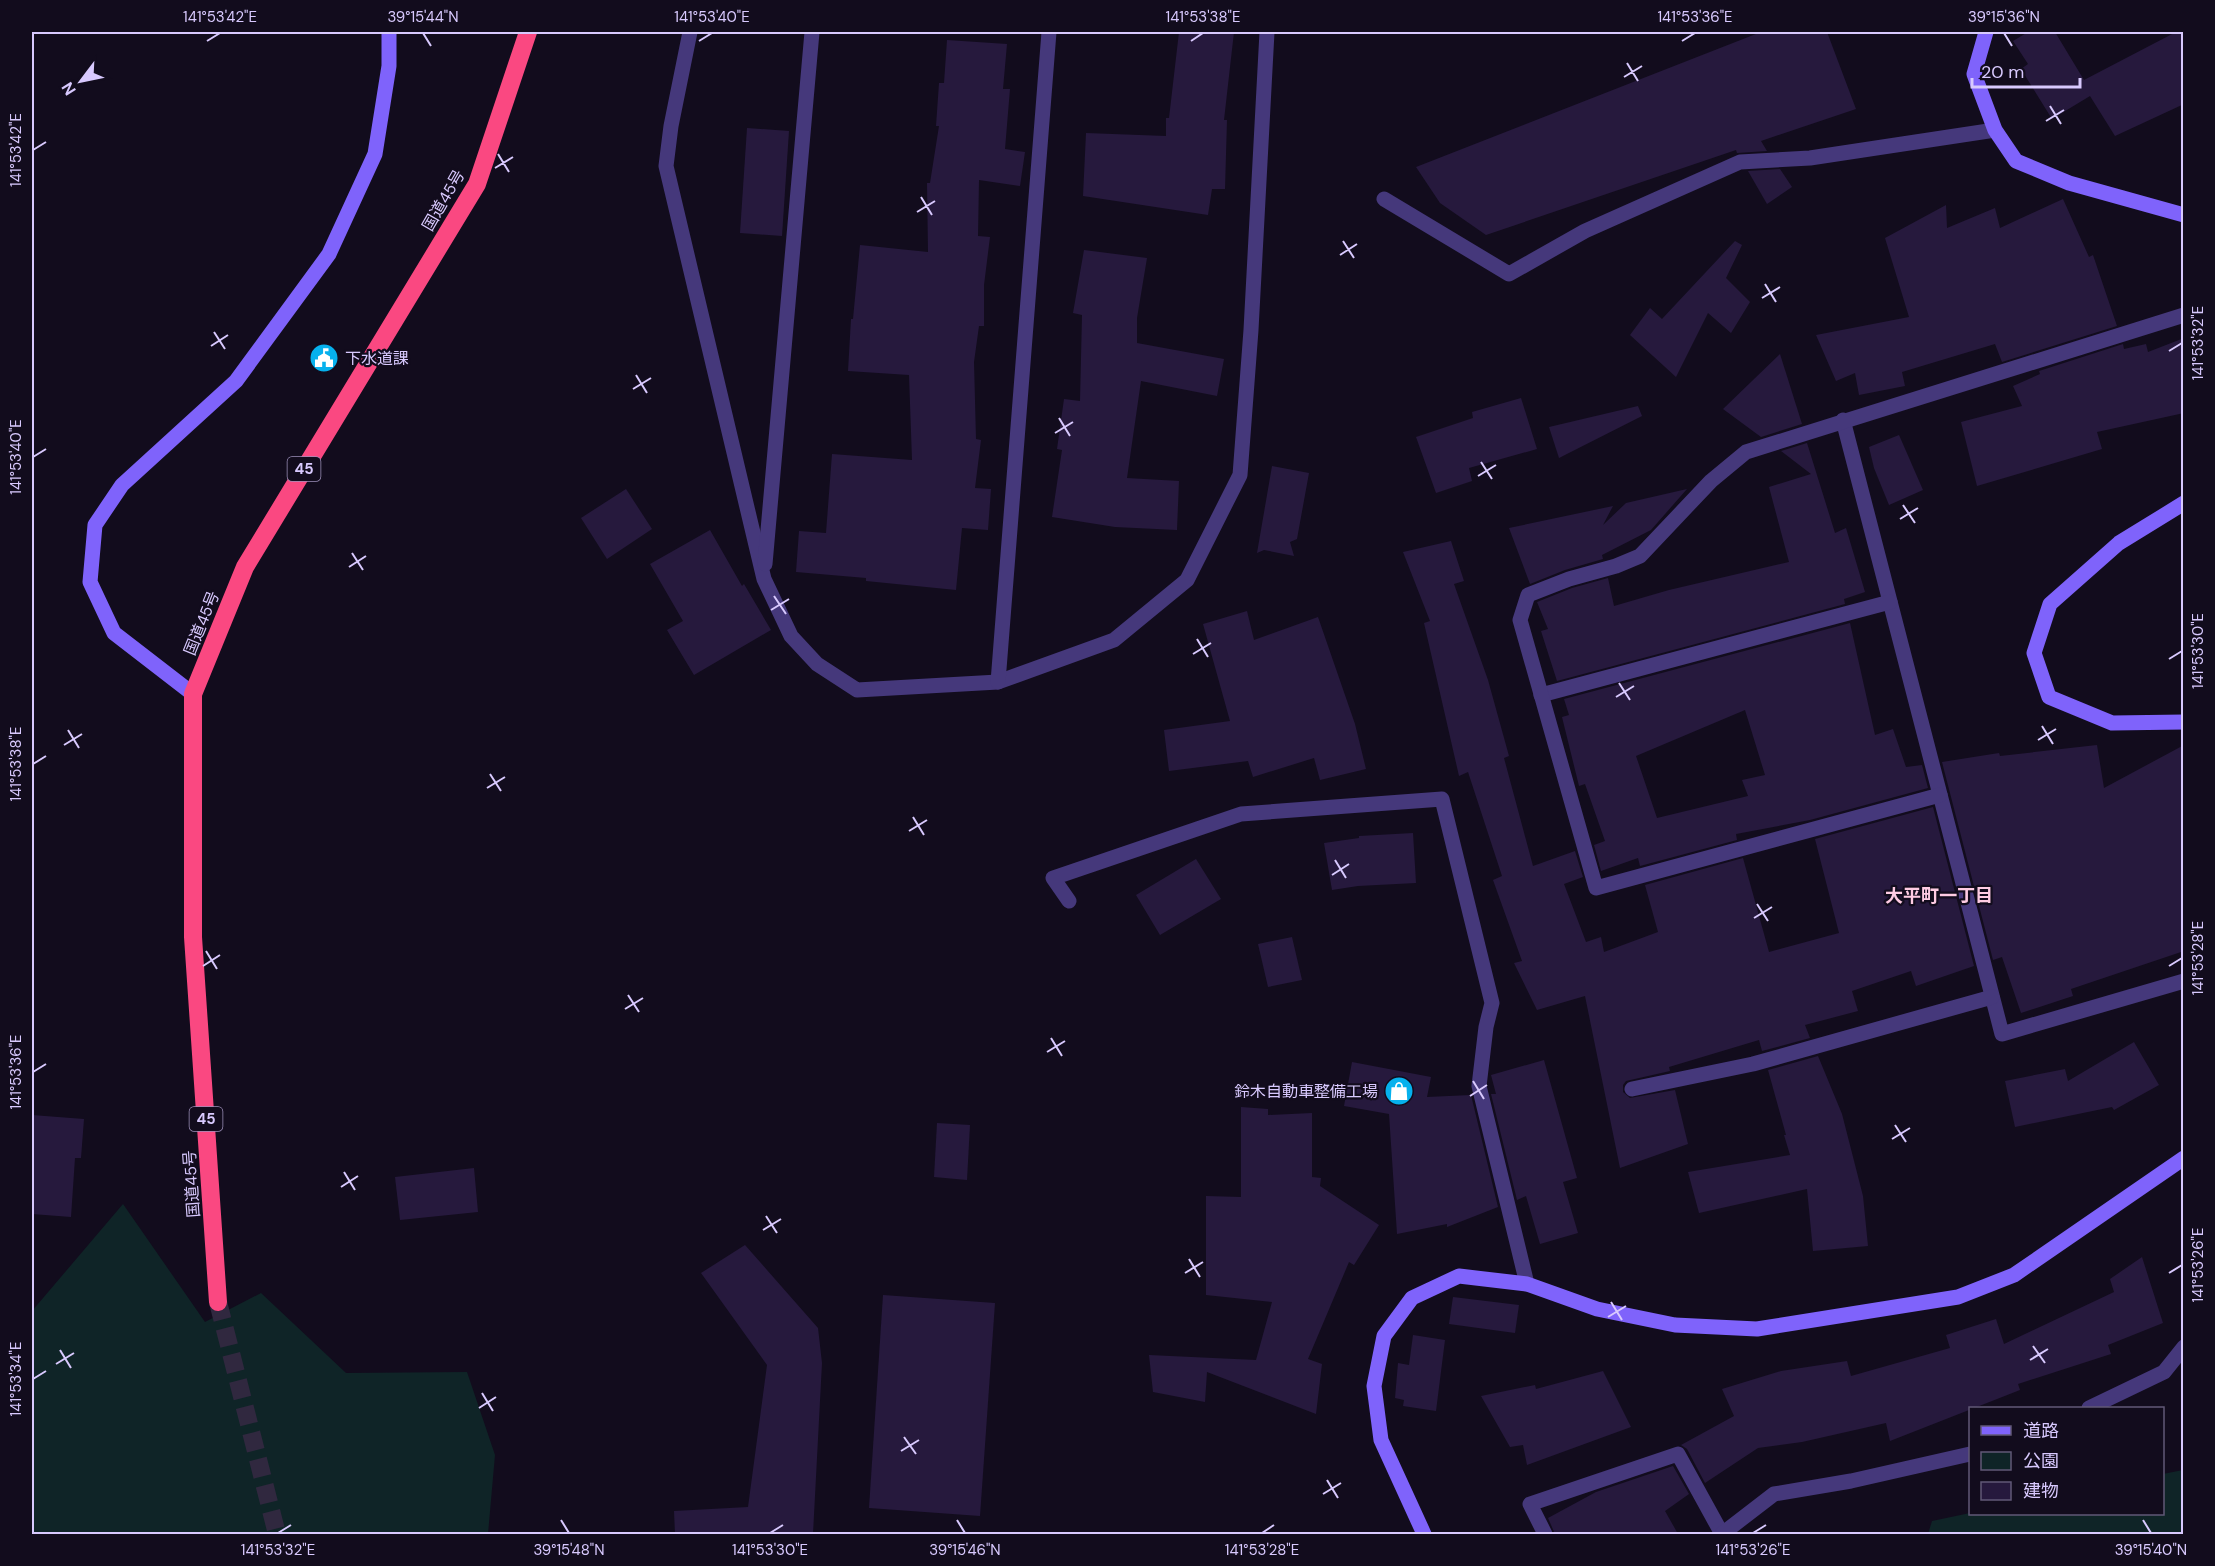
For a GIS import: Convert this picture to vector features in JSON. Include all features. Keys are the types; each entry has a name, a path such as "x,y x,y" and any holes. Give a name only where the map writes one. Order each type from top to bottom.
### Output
{"highway":[{"name":"国道45号","path":"218,1302 194,937 193,694 245,567 477,184 528,32"}],"street":[{"path":"193,694 114,633 90,582 95,525 122,485 236,381 330,254 375,154 389,66 389,32"},
{"path":"690,32 671,126 666,166 764,579 791,636 817,664 857,690 998,682 1114,640 1186,580 1240,475 1251,330 1267,32"},
{"path":"764,579 812,32"},
{"path":"998,682 1049,32"},
{"path":"1986,32 1974,74 1995,129 2016,161 2069,183 2184,216"},
{"path":"1384,199 1509,274 1585,231 1740,162 1810,158 1995,129"},
{"path":"1940,795 1596,888 1520,620 1528,595 1640,556 1711,481 1746,452 2184,315"},
{"path":"1843,420 2002,1034 2184,981"},
{"path":"2184,503 2119,543 2050,604 2034,652 2049,697 2112,723 2184,722"},
{"path":"1541,695 1890,602"},
{"path":"1069,901 1053,878 1240,814 1442,799 1492,1003 1486,1027 1479,1086 1527,1284"},
{"path":"1632,1089 1753,1064 1992,997"},
{"path":"1424,1534 1381,1440 1374,1386 1384,1336 1412,1298 1459,1276 1527,1284 1598,1309 1675,1325 1757,1329 1958,1297 2014,1275 2184,1158"},
{"path":"2091,1407 2164,1372 2184,1347"},
{"path":"1545,1534 1530,1504 1678,1454 1722,1534 1774,1494 1851,1481 1969,1454"}],"green space":[{"path":"123,1204 205,1322 261,1293 346,1373 467,1372 495,1455 488,1534 32,1534 32,1311"},
{"path":"2183,1470 2183,1534 1928,1534 1932,1521 1969,1513 2164,1515 2164,1474"}],"building":[{"path":"1179,32 1234,32 1224,120 1227,120 1225,189 1212,189 1208,215 1083,196 1086,133 1166,136 1166,118 1169,118"},
{"path":"1761,32 1827,32 1856,109 1761,141 1767,151 1737,153 1736,150 1486,235 1440,203 1416,167"},
{"path":"2028,32 2055,32 2084,80 2176,32 2184,32 2184,104 2115,136 2090,96 2052,119 2021,69 2028,64 2013,41"},
{"path":"947,40 1007,44 1003,89 1010,89 1005,149 1025,152 1020,186 979,180 978,236 990,237 984,285 984,326 979,326 974,362 976,439 981,440 975,488 991,489 988,530 962,528 956,590 866,581 866,578 796,572 799,531 826,533 832,454 912,460 909,375 848,371 851,319 853,319 860,245 928,252 927,183 930,183 939,126 936,126 939,83 944,83"},
{"path":"747,128 789,131 782,236 740,233"},
{"path":"1780,169 1792,187 1767,204 1748,171"},
{"path":"2063,199 2089,257 2093,255 2117,326 2002,362 1995,344 1902,372 1905,386 1859,395 1855,373 1836,381 1816,335 1909,317 1885,238 1946,205 1947,228 1995,208 2000,228"},
{"path":"1735,241 1742,245 1726,278 1750,302 1731,333 1708,313 1676,377 1630,335 1650,308 1662,319"},
{"path":"1084,250 1147,258 1137,318 1137,343 1224,359 1217,396 1141,381 1127,478 1179,481 1177,530 1115,527 1052,517 1062,450 1057,449 1064,399 1080,401 1082,315 1073,313"},
{"path":"2184,338 2184,413 2097,432 2102,449 1977,486 1961,422 2022,406 2013,386 2040,374 2039,371 2123,344 2124,349 2146,344 2148,352"},
{"path":"1780,354 1802,424 1761,437 1723,409"},
{"path":"1521,398 1537,449 1469,468 1472,481 1436,493 1416,437 1473,418 1472,412"},
{"path":"1638,406 1642,416 1559,458 1549,427"},
{"path":"1899,435 1923,490 1889,505 1874,468 1869,447"},
{"path":"1807,443 1835,533 1846,528 1865,592 1844,599 1845,604 1557,681 1541,631 1548,629 1537,602 1572,588 1608,578 1614,606 1669,590 1789,562 1769,487 1811,474 1781,451"},
{"path":"1272,466 1309,473 1297,539 1290,542 1294,556 1264,550 1257,553"},
{"path":"626,489 652,529 607,559 581,518"},
{"path":"1687,489 1651,530 1602,555 1603,559 1565,570 1530,584 1509,528 1613,506 1603,525 1626,503"},
{"path":"710,530 742,586 744,584 771,630 694,675 667,630 683,621 650,564"},
{"path":"1451,541 1464,581 1454,584 1488,680 1509,756 1504,758 1533,866 1575,851 1583,877 1564,884 1586,942 1601,937 1604,952 1658,932 1645,885 1743,858 1769,952 1839,933 1815,839 1933,807 1974,966 1916,986 1911,971 1852,991 1858,1011 1805,1025 1810,1038 1762,1051 1759,1040 1669,1067 1670,1071 1626,1081 1623,1085 1623,1092 1630,1098 1675,1090 1688,1144 1620,1168 1585,996 1537,1010 1514,963 1522,961 1493,880 1502,876 1468,772 1459,776 1424,623 1430,621 1403,552"},
{"path":"1247,611 1254,640 1318,617 1355,724 1366,769 1320,780 1314,758 1253,777 1248,761 1169,771 1164,730 1230,721 1203,624"},
{"path":"1850,623 1875,735 1893,729 1906,767 1922,765 1928,788 1810,820 1736,834 1737,840 1640,866 1638,858 1601,871 1594,845 1605,841 1585,784 1579,786 1562,717 1569,715 1564,699","holes":["1745,710 1765,775 1742,780 1748,796 1657,818 1636,756"]},
{"path":"2097,745 2104,788 2184,745 2184,951 2071,989 2073,996 2021,1013 2002,957 1993,960 1942,762 1999,753 2000,756"},
{"path":"1413,833 1416,883 1358,886 1332,890 1324,843 1359,838 1359,836"},
{"path":"1196,859 1221,899 1160,935 1136,895"},
{"path":"1292,937 1302,980 1268,987 1258,944"},
{"path":"2134,1042 2159,1085 2114,1110 2112,1107 2015,1127 2005,1081 2065,1069 2068,1081"},
{"path":"1818,1056 1842,1114 1863,1196 1868,1246 1813,1251 1807,1189 1699,1213 1688,1172 1790,1155 1768,1070"},
{"path":"1544,1060 1577,1178 1563,1182 1578,1233 1540,1244 1526,1196 1517,1200 1491,1094 1496,1094 1491,1075"},
{"path":"1352,1062 1431,1077 1427,1097 1471,1095 1498,1207 1447,1227 1447,1224 1397,1234 1389,1114 1344,1106"},
{"path":"1241,1107 1268,1109 1268,1115 1312,1113 1312,1177 1321,1178 1320,1186 1379,1225 1354,1265 1349,1262 1308,1359 1322,1364 1316,1414 1207,1372 1205,1402 1153,1392 1149,1355 1256,1360 1272,1302 1206,1295 1206,1196 1241,1197"},
{"path":"32,1115 84,1119 81,1158 75,1158 71,1217 32,1214"},
{"path":"937,1123 970,1125 967,1180 934,1177"},
{"path":"474,1168 478,1212 400,1220 395,1177"},
{"path":"745,1245 818,1328 822,1363 813,1534 675,1534 674,1511 748,1507 767,1365 701,1273"},
{"path":"2142,1257 2163,1323 2108,1345 2111,1354 2018,1384 2020,1390 1977,1407 1969,1407 1969,1410 1890,1441 1886,1423 1802,1442 1758,1448 1705,1483 1687,1449 1681,1445 1734,1416 1722,1389 1781,1371 1847,1361 1851,1376 1950,1348 1946,1335 1996,1319 2004,1344 2114,1292 2110,1279"},
{"path":"883,1295 995,1303 980,1516 869,1508"},
{"path":"1453,1297 1519,1305 1515,1333 1449,1324"},
{"path":"1413,1335 1445,1340 1436,1411 1403,1406 1404,1400 1395,1398 1398,1363 1409,1365"},
{"path":"1603,1371 1631,1427 1527,1465 1523,1445 1510,1447 1481,1396 1535,1385 1536,1389"},
{"path":"1673,1466 1689,1494 1665,1511 1678,1534 1555,1534 1548,1518 1596,1492"}],"tunnel":[{"path":"218,1302 277,1534"}],"place":[{"name":"下水道課","path":"324,358"},
{"name":"鈴木自動車整備工場","path":"1399,1091"}],"district":[{"name":"大平町一丁目","path":"1939,896"}]}
